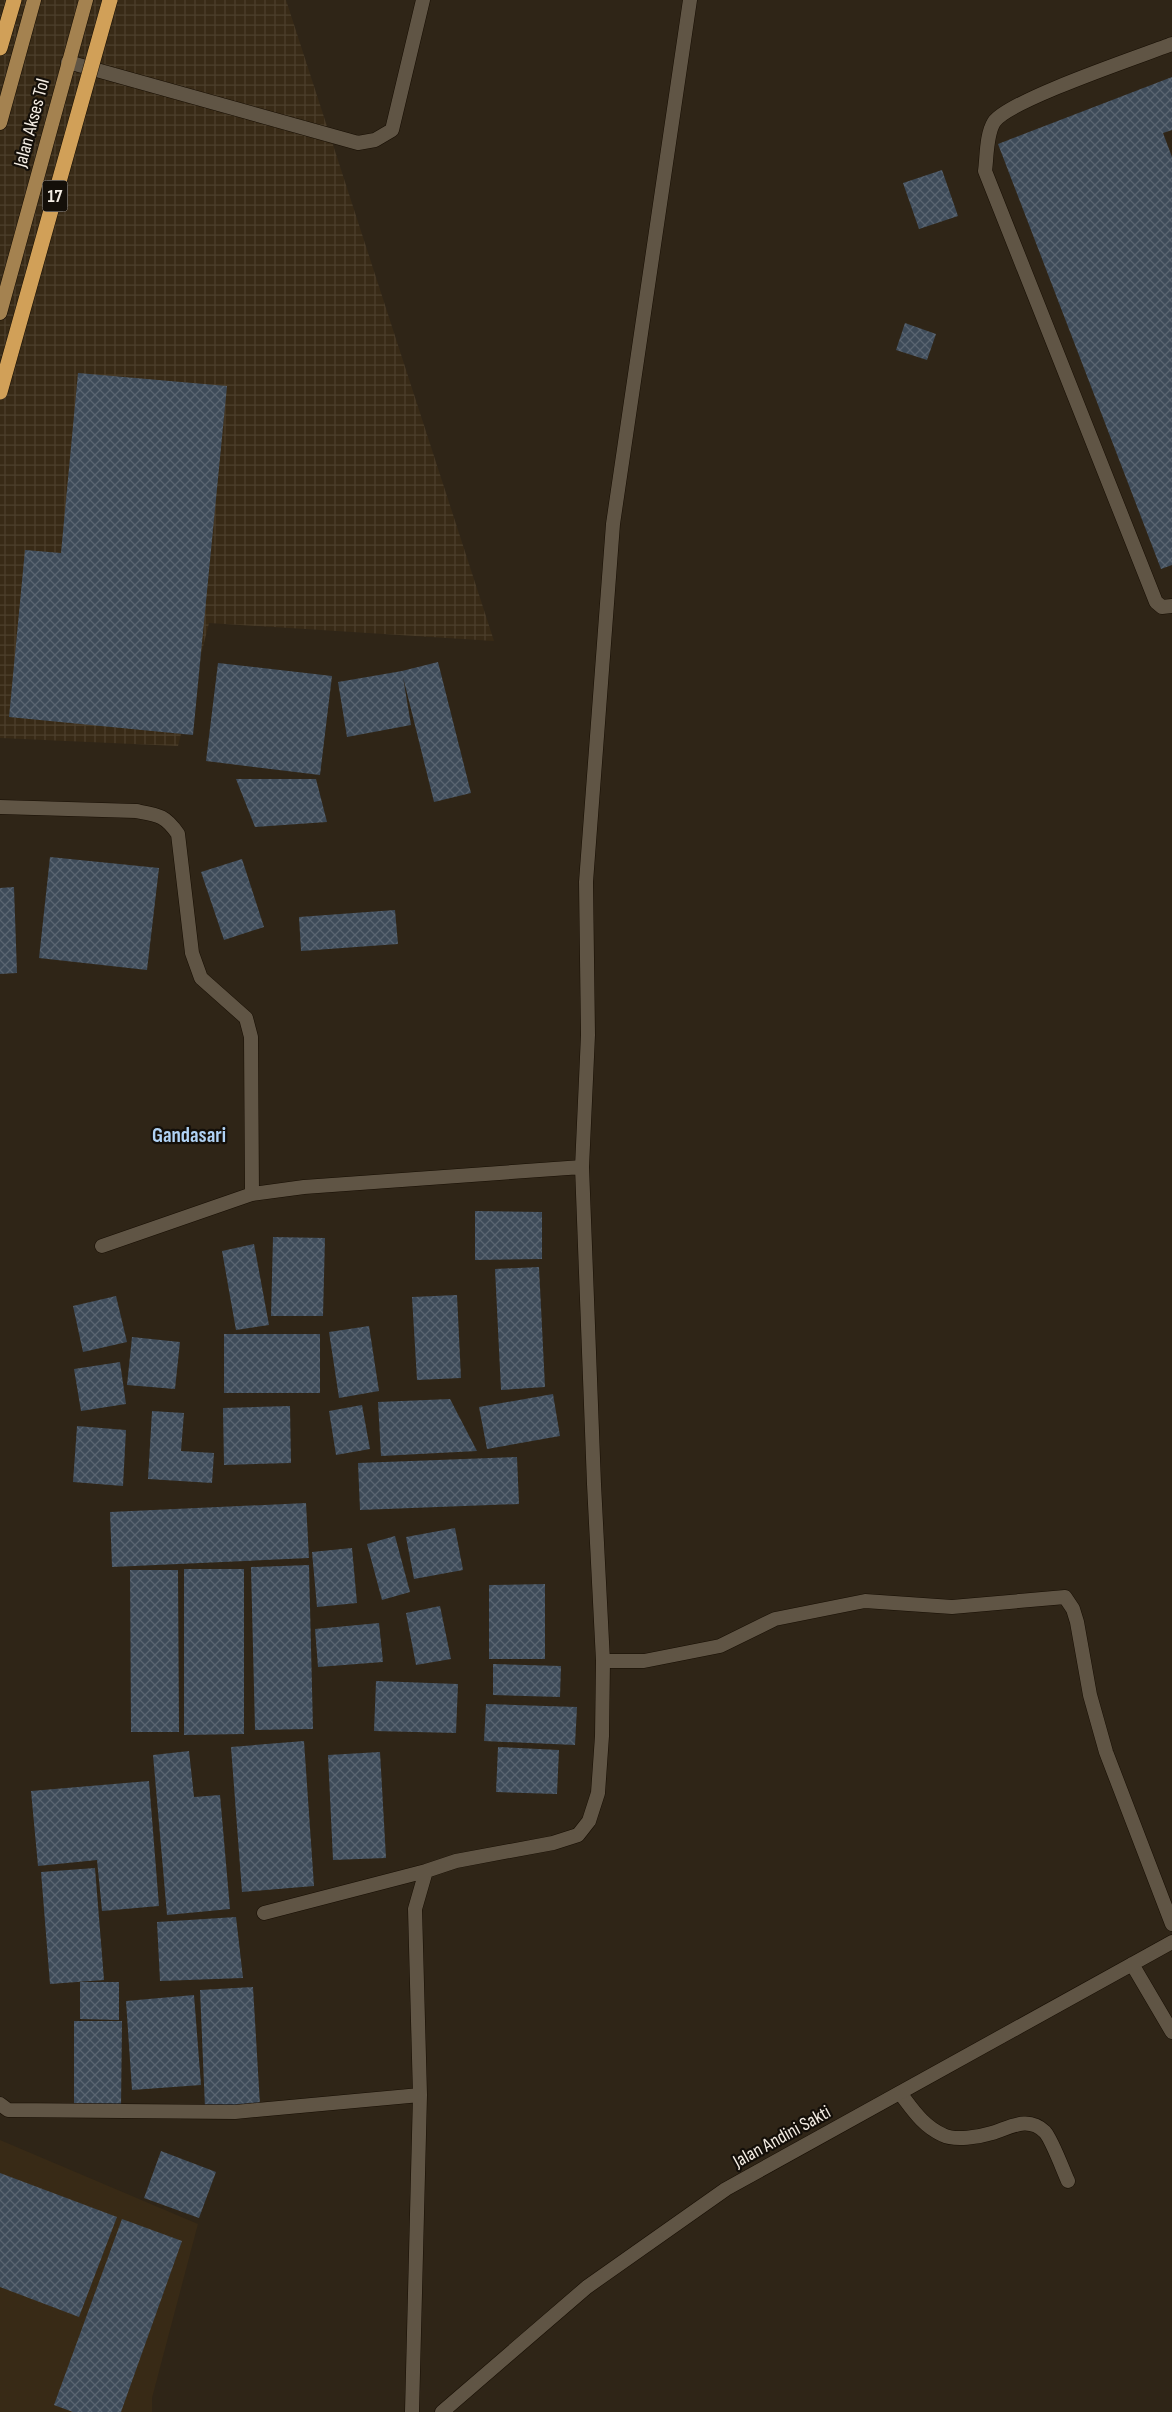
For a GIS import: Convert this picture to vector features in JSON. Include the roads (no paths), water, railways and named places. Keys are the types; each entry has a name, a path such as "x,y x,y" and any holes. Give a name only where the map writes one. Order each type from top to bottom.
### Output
{"highway":[{"path":"0,48 14,0"},
{"name":"17","path":"0,392 110,0"}],"main road":[{"name":"Jalan Akses Tol","path":"0,123 34,0"},
{"name":"Jalan Akses Tol","path":"0,313 86,0"}],"street":[{"path":"68,62 358,143 375,140 392,130 424,0"},
{"path":"264,1913 426,1871 456,1861 553,1843 578,1835 588,1821 598,1793 602,1736 603,1660 582,1167 588,1036 586,882 613,524 690,0"},
{"path":"1172,44 1043,94 1013,108 994,122 989,140 985,171 1156,602 1162,607 1172,606"},
{"path":"0,807 136,811 154,814 169,820 178,834 192,953 201,978 246,1018 251,1037 252,1194"},
{"path":"102,1246 252,1194 304,1187 582,1167"},
{"path":"603,1660 644,1661 720,1646 775,1619 865,1601 952,1607 1065,1597 1073,1609 1077,1622 1090,1695 1106,1752 1172,1924"},
{"path":"412,2412 420,2095 415,1910 426,1871"},
{"name":"Jalan Andini Sakti","path":"442,2412 587,2287 718,2194 1172,1942"},
{"path":"1132,1964 1172,2032"},
{"path":"900,2093 922,2123 944,2136 963,2138 992,2133 1009,2125 1030,2124 1045,2132 1068,2181"},
{"path":"0,2104 8,2110 235,2112 420,2095"}],"district":[{"name":"Gandasari","path":"189,1135"}]}
